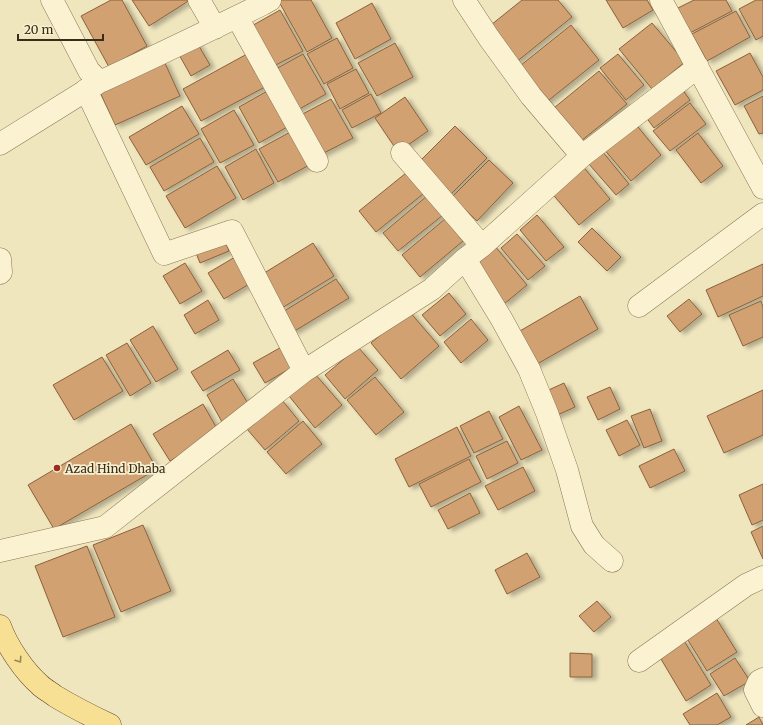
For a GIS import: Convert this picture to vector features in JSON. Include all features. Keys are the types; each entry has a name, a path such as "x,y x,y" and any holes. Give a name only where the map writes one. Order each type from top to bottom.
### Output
{"main road":[{"path":"0,626 2,632 26,671 40,686 71,706 110,725"}],"street":[{"path":"52,0 88,71 97,79 94,86 164,254 232,231 304,371"},
{"path":"198,0 215,28"},
{"path":"0,144 94,86 270,0"},
{"path":"464,0 489,38 531,96 582,156"},
{"path":"661,0 763,188"},
{"path":"237,17 317,161"},
{"path":"0,551 105,527 304,371 432,289 582,156 698,67"},
{"path":"402,153 482,246"},
{"path":"639,306 763,214"},
{"path":"0,259 0,273"},
{"path":"465,259 502,318 529,369 547,413 567,470 582,526 594,545 612,561"},
{"path":"639,661 746,585 763,577"},
{"path":"763,679 759,681 755,690 763,706"}],"building":[{"path":"111,0 122,0 147,46 109,67 81,16"},
{"path":"132,0 190,0 149,26"},
{"path":"278,0 311,0 332,38 307,52"},
{"path":"522,0 558,0 572,17 515,63 486,29"},
{"path":"606,0 647,0 653,10 623,28"},
{"path":"694,0 726,0 732,11 690,33 676,9"},
{"path":"756,0 763,0 763,36 756,40 739,9"},
{"path":"372,3 391,39 355,59 336,23"},
{"path":"280,10 303,51 270,68 248,28"},
{"path":"736,11 750,37 707,61 692,34"},
{"path":"652,23 685,62 652,89 619,49"},
{"path":"571,25 599,60 544,104 515,70"},
{"path":"337,38 353,68 324,84 307,54"},
{"path":"196,41 210,65 191,76 177,51"},
{"path":"395,43 413,77 377,96 358,63"},
{"path":"750,53 763,77 763,90 735,105 716,71"},
{"path":"247,54 265,87 201,121 183,89"},
{"path":"303,54 326,94 296,111 274,70"},
{"path":"618,54 644,85 626,100 600,68"},
{"path":"164,61 180,96 115,125 99,90"},
{"path":"356,69 369,93 340,109 327,84"},
{"path":"599,71 627,104 576,145 549,112"},
{"path":"679,85 690,100 654,128 643,113"},
{"path":"269,90 289,126 259,143 239,107"},
{"path":"371,94 381,113 352,128 342,110"},
{"path":"763,96 763,133 759,134 744,106"},
{"path":"405,97 428,131 398,152 375,118"},
{"path":"331,99 353,138 318,156 297,117"},
{"path":"690,103 706,124 670,151 653,131"},
{"path":"182,106 199,134 146,165 129,137"},
{"path":"234,110 254,145 220,163 201,129"},
{"path":"634,122 661,155 631,181 603,148"},
{"path":"455,126 487,158 448,197 416,165"},
{"path":"294,130 313,163 278,182 259,149"},
{"path":"698,133 723,166 701,183 676,150"},
{"path":"200,138 214,162 164,191 150,167"},
{"path":"256,149 274,183 243,200 225,167"},
{"path":"602,151 629,184 616,195 588,163"},
{"path":"489,160 513,183 477,221 452,197"},
{"path":"581,164 610,199 579,225 549,190"},
{"path":"217,166 236,198 185,228 166,196"},
{"path":"406,173 423,194 376,232 359,211"},
{"path":"427,196 443,215 398,251 383,233"},
{"path":"537,215 564,247 546,261 520,230"},
{"path":"445,219 463,241 420,277 402,255"},
{"path":"592,228 621,257 607,271 578,242"},
{"path":"517,234 545,266 528,280 501,248"},
{"path":"223,236 229,251 200,263 194,248"},
{"path":"313,243 334,276 282,308 261,275"},
{"path":"495,246 527,285 504,304 472,265"},
{"path":"235,257 251,283 224,299 208,273"},
{"path":"185,263 202,291 180,304 163,276"},
{"path":"763,264 763,296 718,317 706,290"},
{"path":"336,279 349,298 293,332 281,313"},
{"path":"449,293 466,314 440,336 422,315"},
{"path":"580,296 598,329 532,367 513,335"},
{"path":"689,299 702,314 680,332 667,316"},
{"path":"208,300 219,320 195,334 184,315"},
{"path":"761,301 763,307 763,337 743,346 729,315"},
{"path":"409,311 439,346 401,379 371,343"},
{"path":"471,319 488,340 461,363 444,342"},
{"path":"153,326 178,369 156,382 130,340"},
{"path":"127,343 151,383 130,396 106,355"},
{"path":"285,345 296,365 265,383 253,363"},
{"path":"358,347 378,370 345,399 325,375"},
{"path":"228,350 240,370 203,391 191,372"},
{"path":"102,357 123,391 74,420 53,385"},
{"path":"315,374 342,405 315,428 289,396"},
{"path":"375,377 404,412 376,435 347,400"},
{"path":"233,379 249,405 222,422 207,395"},
{"path":"564,383 575,407 553,417 542,393"},
{"path":"610,387 620,409 598,420 587,397"},
{"path":"763,390 763,435 724,453 707,416"},
{"path":"282,400 299,421 265,450 247,429"},
{"path":"203,404 219,432 170,461 153,434"},
{"path":"519,406 542,450 521,460 499,417"},
{"path":"650,409 662,441 644,448 631,416"},
{"path":"489,411 503,439 474,453 460,426"},
{"path":"627,420 640,445 619,456 606,430"},
{"path":"303,421 322,444 286,474 267,452"},
{"path":"131,424 157,469 54,529 28,485"},
{"path":"457,427 471,456 409,487 395,459"},
{"path":"507,441 518,463 487,479 476,456"},
{"path":"674,449 685,471 650,488 639,466"},
{"path":"469,459 481,482 431,507 419,484"},
{"path":"523,467 535,491 498,510 485,486"},
{"path":"763,484 763,520 752,525 739,495"},
{"path":"470,493 480,513 448,529 438,510"},
{"path":"143,525 171,591 121,612 93,545"},
{"path":"763,526 763,559 751,532"},
{"path":"87,546 115,617 63,637 35,566"},
{"path":"527,553 540,577 507,594 495,570"},
{"path":"597,601 611,617 594,632 579,616"},
{"path":"716,618 737,652 707,671 686,637"},
{"path":"683,639 711,685 686,701 658,654"},
{"path":"570,653 592,654 592,677 570,677"},
{"path":"735,658 750,681 724,696 710,674"},
{"path":"717,693 731,717 717,725 690,725 683,714"},
{"path":"759,717 763,725 746,725"}],"place":[{"name":"Azad Hind Dhaba","path":"57,468"}]}
